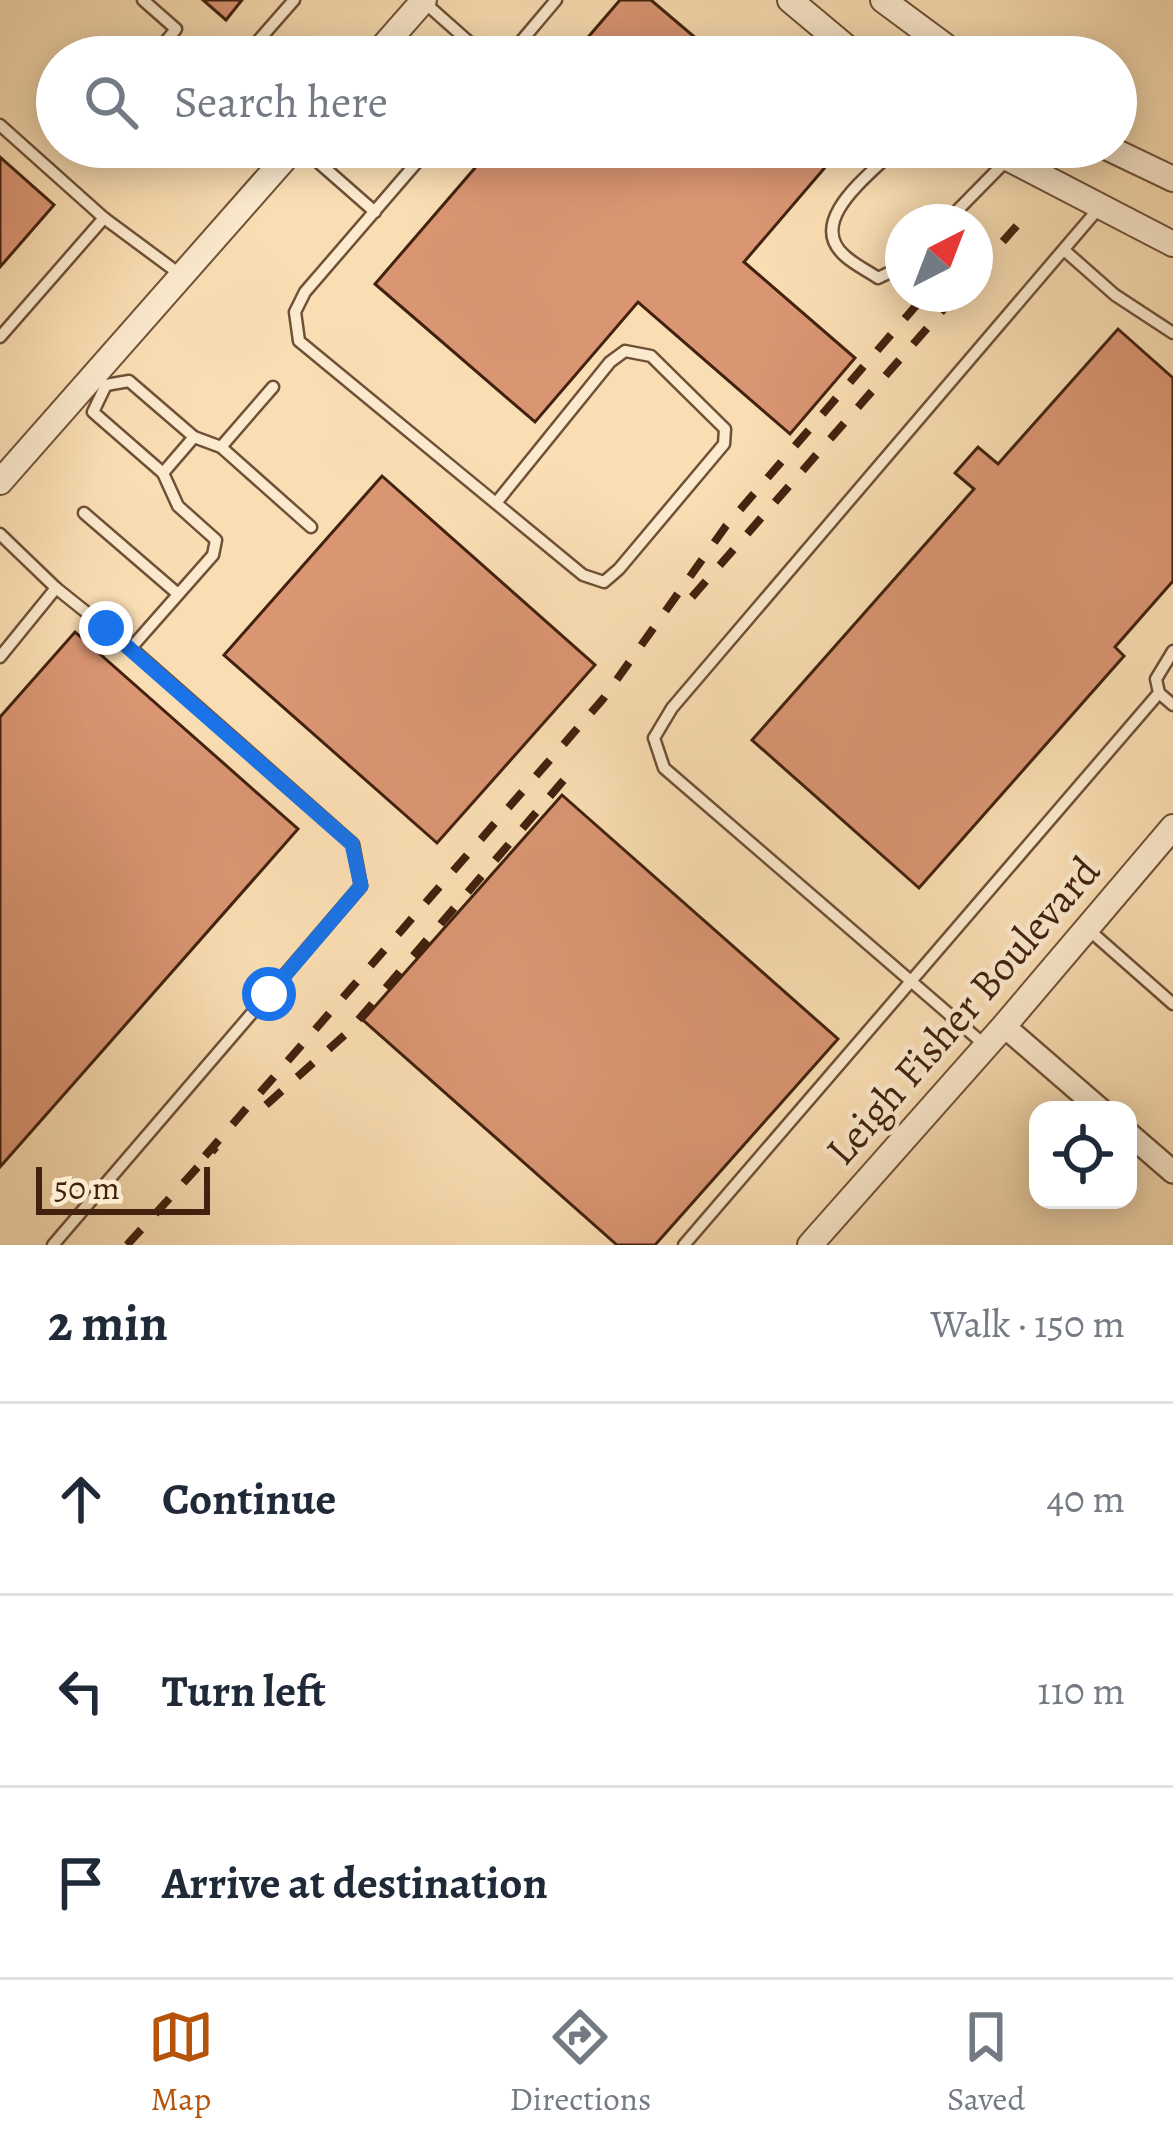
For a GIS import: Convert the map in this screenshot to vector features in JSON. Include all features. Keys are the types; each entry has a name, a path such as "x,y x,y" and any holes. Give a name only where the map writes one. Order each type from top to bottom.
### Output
{"street":[{"path":"790,0 833,36"},
{"path":"883,0 932,36"},
{"path":"392,36 423,1"},
{"path":"1137,162 1173,179"},
{"path":"1023,168 1173,244"},
{"path":"0,482 100,380 181,275 275,170"},
{"name":"Leigh Fisher Boulevard","path":"810,1245 1170,835"},
{"path":"1004,1026 1091,1101"},
{"path":"1137,1141 1173,1172"}],"lane":[{"path":"142,0 176,29 170,36"},
{"path":"262,36 294,0"},
{"path":"526,36 556,0"},
{"path":"423,1 462,36"},
{"path":"0,125 36,157"},
{"path":"48,168 104,218 181,275"},
{"path":"323,168 374,212"},
{"path":"412,168 304,292 295,312 299,341 496,503 583,574 604,582 724,444 725,429 651,356 625,351 610,362 496,503"},
{"path":"877,168 833,214 831,231 841,254 878,278 885,275"},
{"path":"959,204 986,168"},
{"path":"986,1046 664,768 654,738 672,708 1099,208"},
{"path":"0,337 104,218"},
{"path":"1064,250 1115,295 1173,333"},
{"path":"131,648 213,555 216,540 178,506 163,472 93,412 100,380 129,381 194,437 220,447 311,527"},
{"path":"220,447 273,387"},
{"path":"163,472 194,437"},
{"path":"84,513 178,594"},
{"path":"0,533 56,588 131,648 352,844 361,886 53,1245"},
{"path":"0,657 56,588"},
{"path":"1173,651 1156,679 1159,693 1173,705"},
{"path":"684,1245 1159,693"},
{"path":"1086,928 1173,1004"}],"building":[{"path":"203,0 242,0 226,20"},
{"path":"620,0 651,0 693,36 589,36"},
{"path":"0,157 54,205 0,267"},
{"path":"475,168 825,168 744,262 855,358 790,434 638,302 535,422 375,284"},
{"path":"1118,329 1173,378 1173,581 1115,647 1124,656 919,888 752,740 974,489 955,473 978,447 998,464"},
{"path":"382,476 595,665 437,843 224,655"},
{"path":"75,632 298,829 0,1167 0,717"},
{"path":"562,795 838,1039 655,1245 617,1245 363,1020"}],"railway":[{"path":"993,253 1028,213"},
{"path":"205,1156 603,699 726,526 910,312"},
{"path":"692,597 941,312"},
{"path":"266,1105 348,1032 569,774"},
{"path":"127,1245 216,1147"}],"route":[{"path":"106,628 352,844 361,886 269,994"}]}
